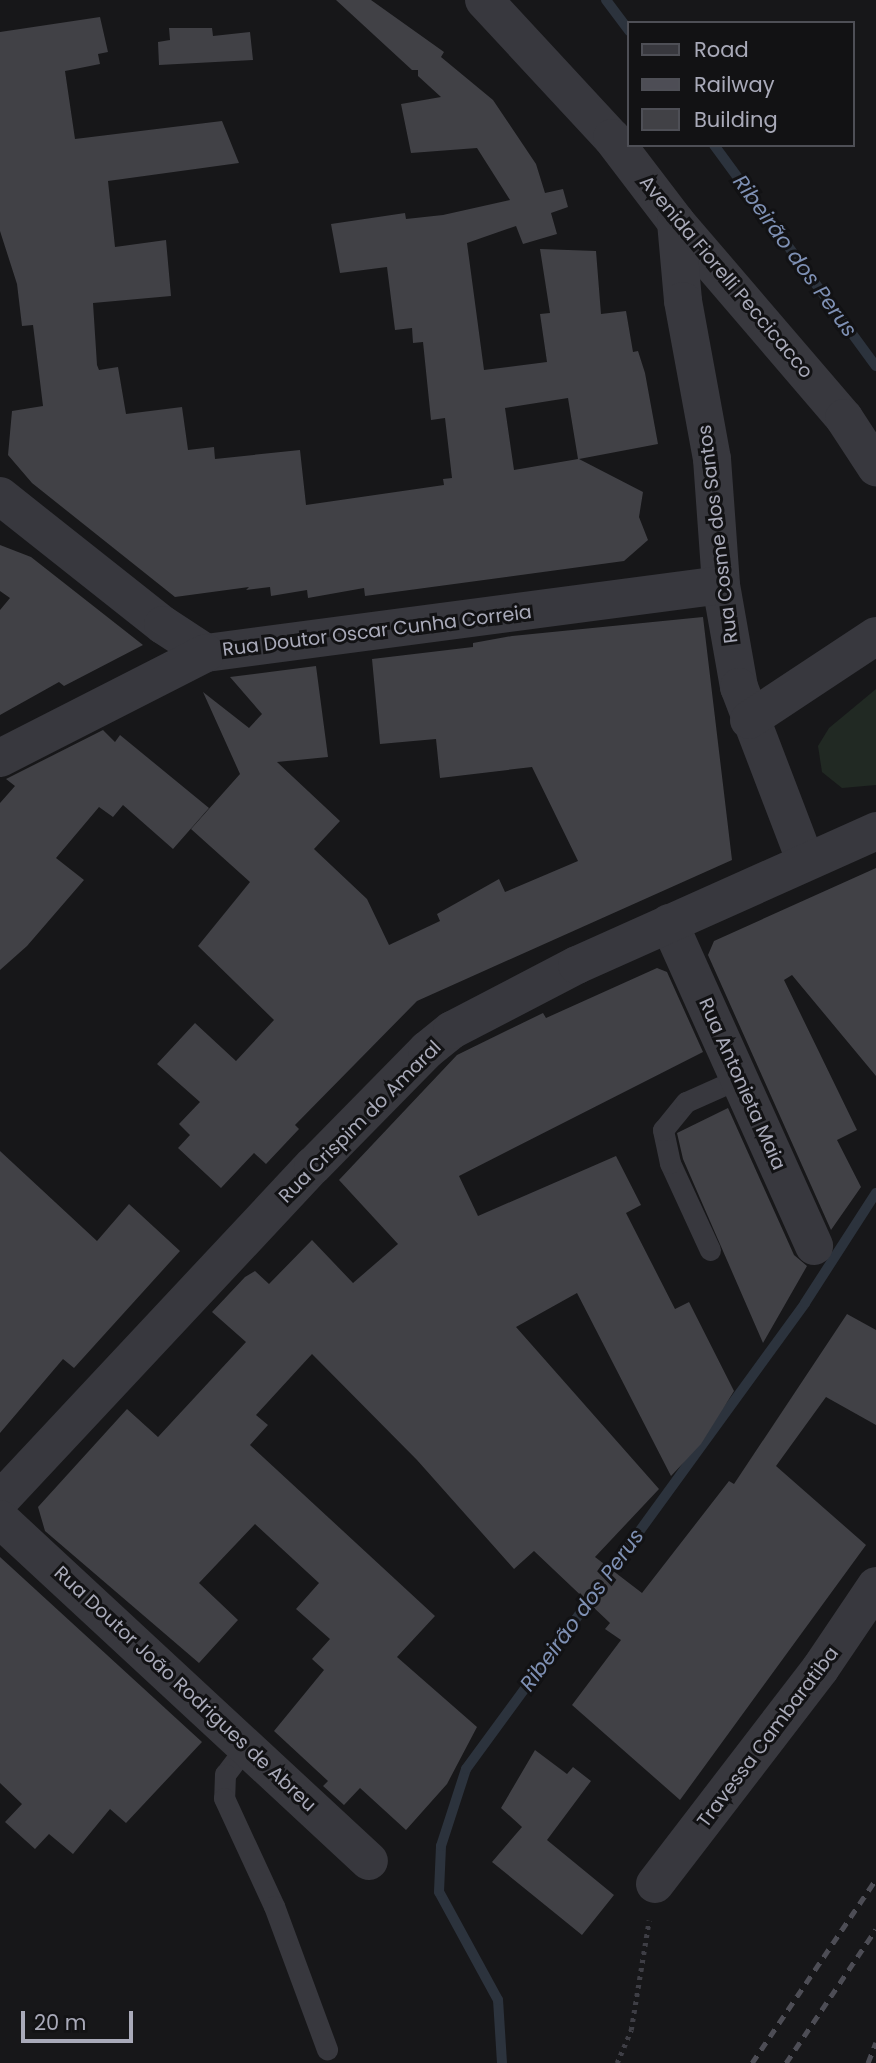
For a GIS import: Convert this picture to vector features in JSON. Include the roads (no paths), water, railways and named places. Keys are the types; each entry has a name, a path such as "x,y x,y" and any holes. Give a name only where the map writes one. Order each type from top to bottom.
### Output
{"street":[{"name":"Avenida Fiorelli Peccicacco","path":"484,0 612,138 676,222 844,418 876,467"},
{"name":"Rua Cosme dos Santos","path":"676,222 683,301 712,459 721,585 749,720 806,860"},
{"name":"Rua Doutor Oscar Cunha Correia","path":"0,496 163,625 206,653 721,585"},
{"path":"749,720 876,636"},
{"path":"0,758 206,653"},
{"name":"Rua Crispim do Amaral","path":"0,1500 427,1050 452,1030 669,923 876,831"},
{"name":"Rua Antonieta Maia","path":"669,923 814,1246"},
{"name":"Rua Doutor João Rodrigues de Abreu","path":"0,1519 247,1744 369,1861"},
{"name":"Travessa Cambaratiba","path":"655,1884 820,1670 876,1586"}],"lane":[{"path":"710,1250 670,1163 663,1130 686,1102 740,1078"},
{"path":"247,1744 225,1774 224,1798 274,1906 327,2049"}],"waterway":[{"name":"Ribeirão dos Perus","path":"606,0 628,30"},
{"name":"Ribeirão dos Perus","path":"715,147 876,366"},
{"name":"Ribeirão dos Perus","path":"604,1580 805,1303 876,1193"},
{"name":"Ribeirão dos Perus","path":"502,2063 498,2000 439,1892 441,1846 466,1769 595,1593"}],"railway":[{"path":"752,2063 876,1879"},
{"path":"786,2063 876,1929"},
{"path":"868,2063 876,2042"}]}
